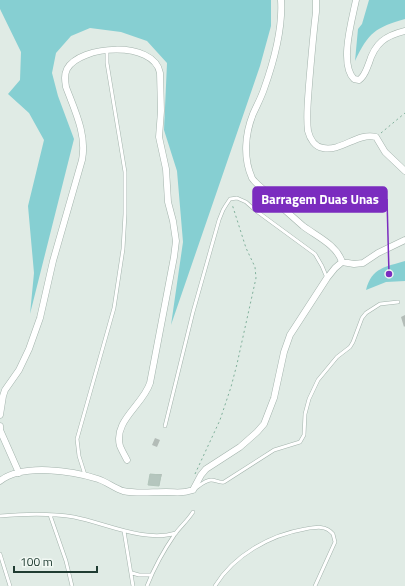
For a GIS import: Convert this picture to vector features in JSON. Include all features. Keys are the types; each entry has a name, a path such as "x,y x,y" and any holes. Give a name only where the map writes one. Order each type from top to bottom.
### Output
{"street":[{"path":"281,0 280,22 273,62 261,100 253,114 247,130 246,147 249,169 253,180 303,226 335,249 341,257 342,262"},
{"path":"316,0 308,100 308,131 312,140 317,147 325,149 341,146 365,137 376,137 385,152 405,171"},
{"path":"356,0 348,44 348,64 350,75 354,79 359,80 362,78 376,46 388,36 405,31"},
{"path":"0,415 2,396 20,370 40,318 53,261 82,160 84,143 81,128 65,82 65,72 74,61 92,53 123,48 135,51 149,57 160,69 161,111 159,137 166,169 168,202 176,241 148,387 143,398 122,424 119,434 120,445 127,460"},
{"path":"342,262 354,264 363,263 378,253 405,240"},
{"path":"0,480 6,476 19,472 39,470 59,471 108,482 114,487 125,491 144,494 167,492 181,493 192,490 206,469 240,447 264,424 274,398 284,352 290,335 327,278 342,262"},
{"path":"0,426 2,435 19,472"}],"lane":[{"path":"85,476 79,456 77,439 114,308 121,270 125,214 125,172 107,63 107,51"},
{"path":"165,426 193,312 217,228 230,199 237,198 246,202 314,254 322,266 327,278"},
{"path":"192,490 211,480 220,483 224,482 274,450 300,442 304,435 305,414 309,399 318,380 337,357 350,347 362,318 366,313 380,304 398,302"},
{"path":"147,586 151,575 176,533 193,512"},
{"path":"0,516 50,515 89,520 124,531 147,535 160,536 176,533"},
{"path":"50,515 66,561 72,586"},
{"path":"216,586 232,565 266,541 300,530 326,528 334,534 335,542 315,586"},
{"path":"124,531 134,586"},
{"path":"0,554 10,586"},
{"path":"132,573 139,575 151,575"}],"path":[{"path":"376,137 405,113"},
{"path":"193,478 220,420 231,387 256,278 255,267 238,225 230,199"}],"water":[{"path":"0,0 271,0 271,26 260,66 171,325 183,242 177,171 164,130 167,63 147,41 121,32 90,28 71,36 56,53 52,73 58,96 74,139 30,314 34,273 28,206 44,140 29,113 8,94 20,80 21,52 0,9"},
{"path":"369,0 405,0 405,19 387,25 374,32 364,44 355,61 358,29 362,24"},
{"path":"405,261 405,281 386,282 366,290 369,282 376,272"}],"building":[{"path":"150,474 161,475 159,486 148,485"}],"place":[{"name":"Barragem Duas Unas","path":"389,274"}]}
